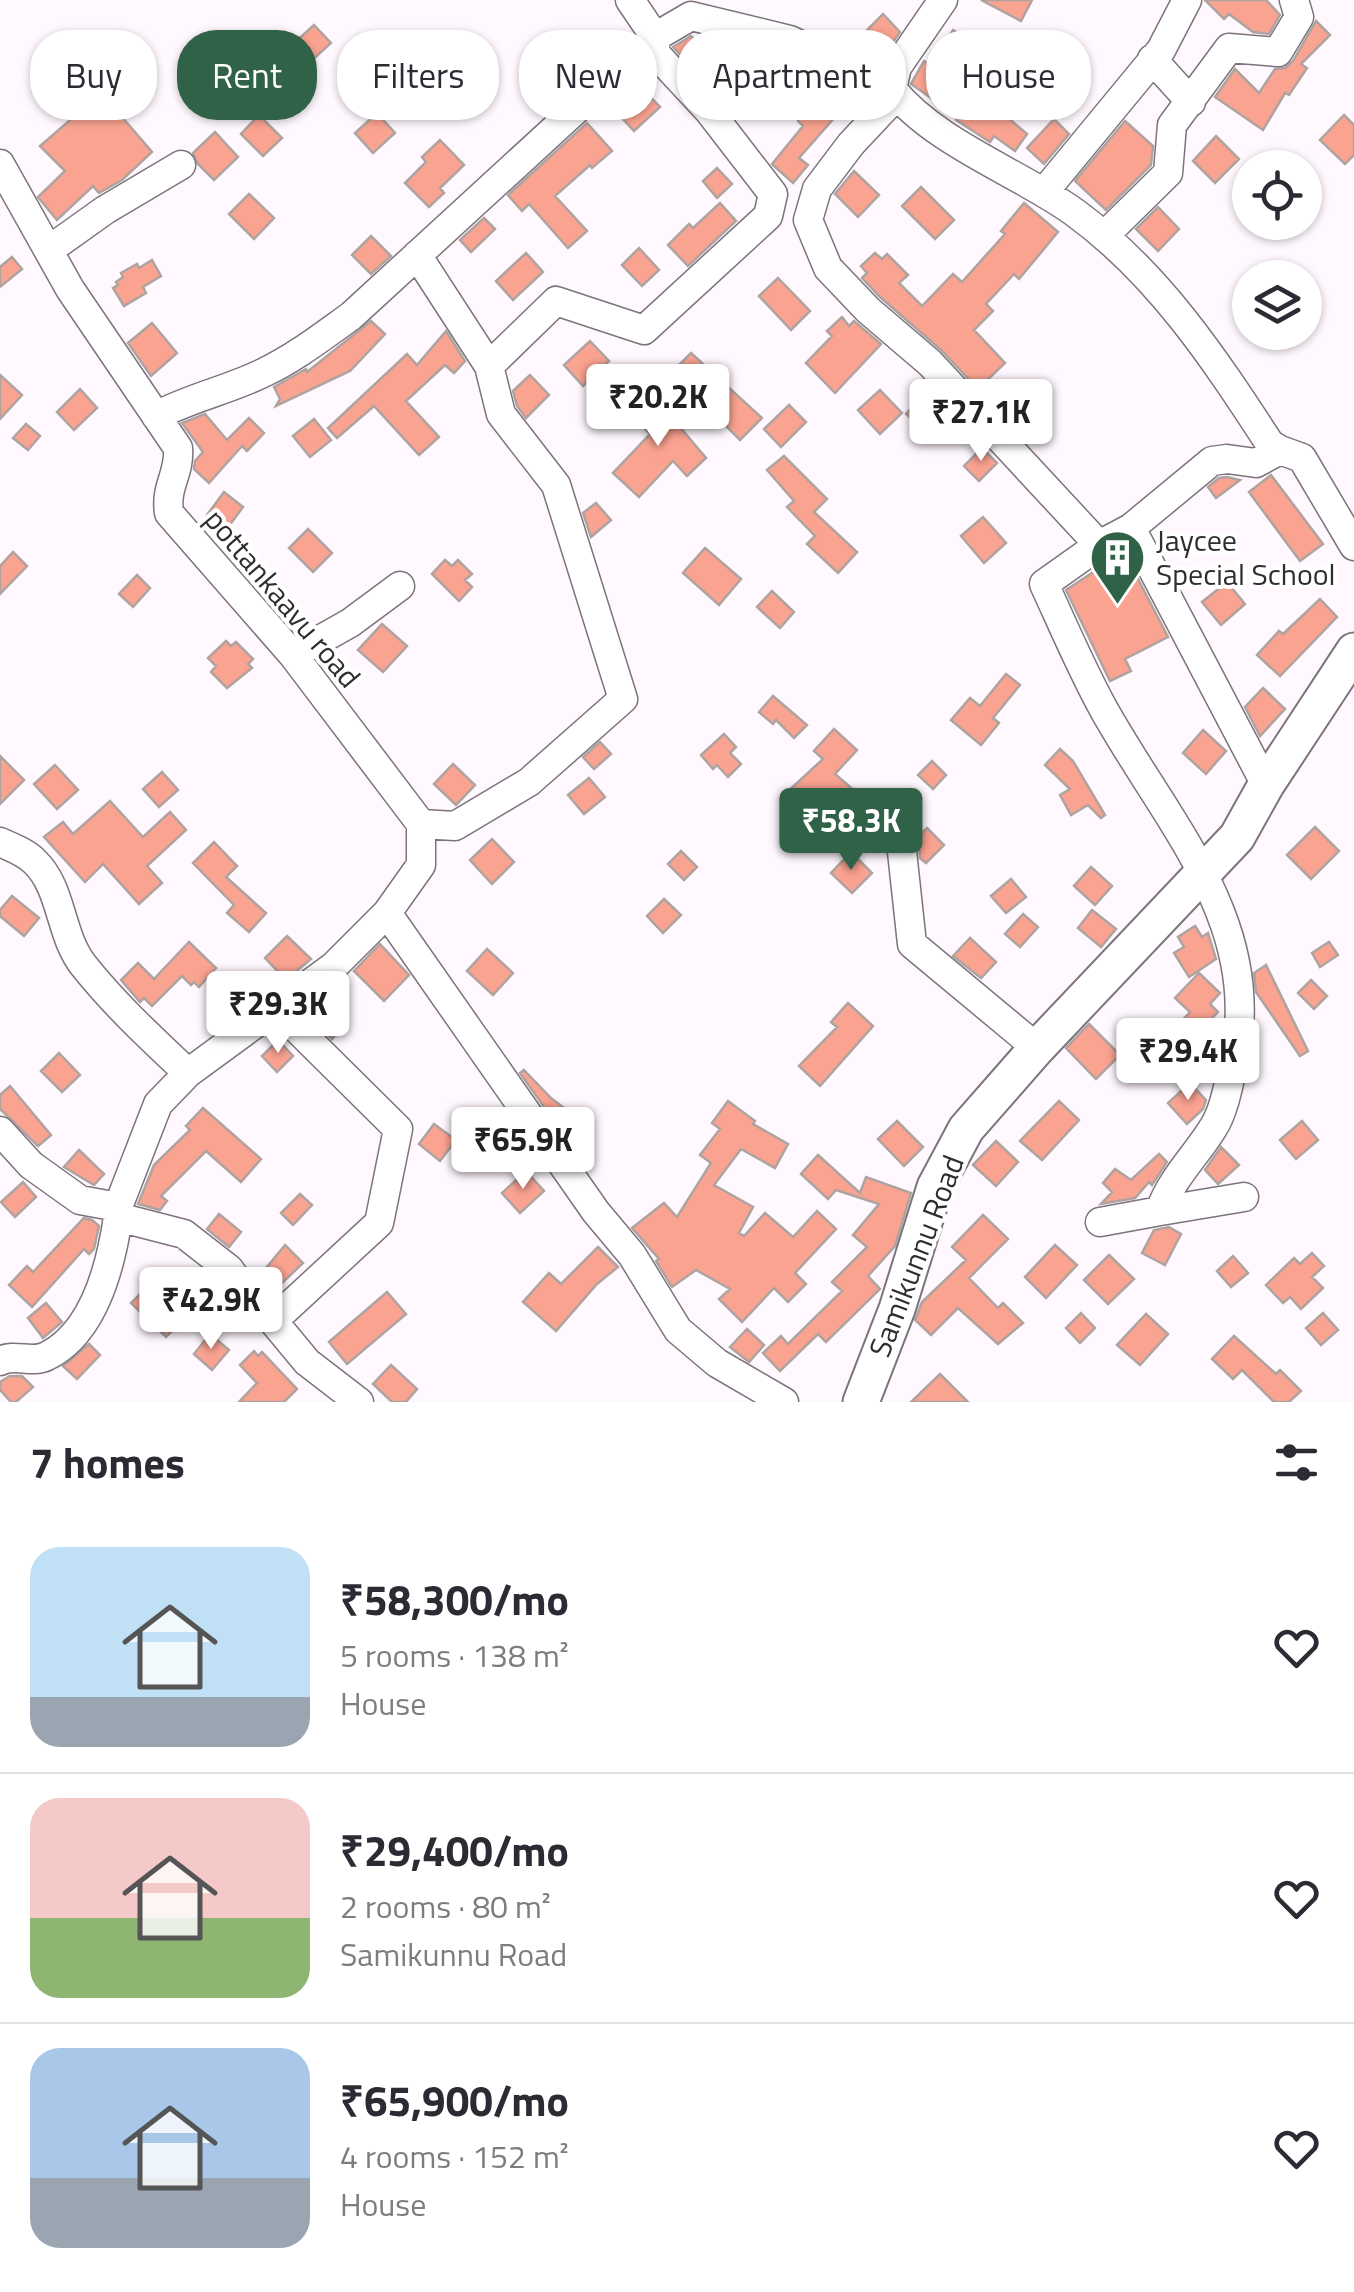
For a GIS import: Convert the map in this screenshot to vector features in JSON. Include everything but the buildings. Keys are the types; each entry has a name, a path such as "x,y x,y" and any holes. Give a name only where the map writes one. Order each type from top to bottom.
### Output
{"main road":[{"name":"Samikunnu Road","path":"865,1400 935,1187 966,1129 1036,1048 1237,837 1266,785 1354,651"}],"street":[{"path":"630,0 650,30"},
{"path":"906,54 942,0"},
{"path":"1044,192 1152,59 1186,0"},
{"path":"1104,236 1168,173 1172,125 1229,48 1278,52 1298,16 1294,0"},
{"path":"657,36 691,16 749,30"},
{"path":"490,366 556,301 644,330 768,216 773,194 709,111 657,55"},
{"path":"1152,59 1191,102"},
{"path":"906,105 985,161 1044,192 1104,236 1192,327 1270,444 1302,458 1354,546"},
{"path":"156,416 202,394 263,373 306,350 351,316 564,120"},
{"path":"870,120 817,189 808,220 828,268 868,310 930,363 1099,544"},
{"path":"49,250 106,210 181,166"},
{"name":"pottankaavu road","path":"3,175 70,288 178,448 180,468 166,492 169,513 293,654 420,824"},
{"path":"0,1360 37,1359 68,1341 106,1278 118,1212 158,1104 188,1073 334,966 388,913 422,865 420,824 454,826 528,782 623,699 556,485 501,414 490,366 417,255"},
{"path":"1160,1212 1167,1192 1217,1124 1236,1052 1239,986 1235,956 1204,872 1102,707 1044,584 1099,544 1131,528 1212,462 1227,459 1256,463 1280,450"},
{"path":"1131,528 1266,785"},
{"path":"293,654 350,624 400,586"},
{"path":"899,824 912,944 1036,1048"},
{"path":"0,842 36,862 51,883 61,920 80,962 124,1012 188,1073"},
{"path":"388,913 596,1212 632,1255 678,1330 716,1362 784,1402"},
{"path":"274,1321 378,1224 398,1130 293,1024 293,997"},
{"path":"0,1131 31,1164 80,1200 184,1234 229,1269 258,1310 274,1321 307,1362 359,1402"},
{"path":"1100,1222 1244,1197"}],"place":[{"name":"Jaycee Special School","path":"1117,606"}]}
